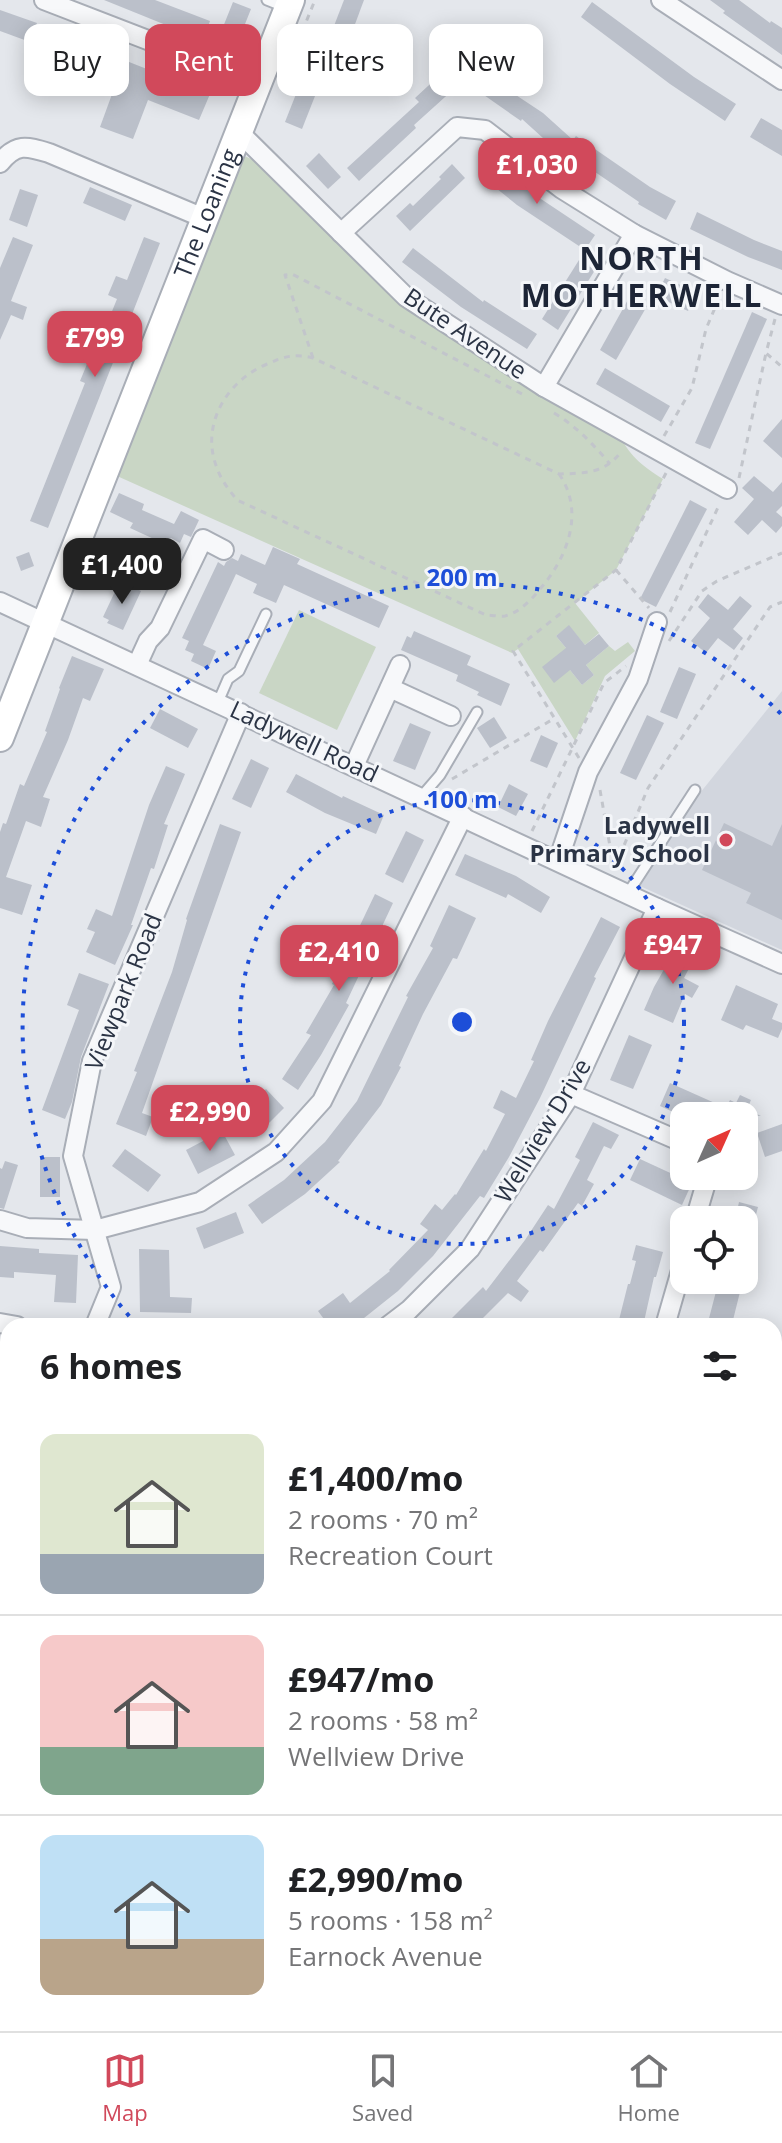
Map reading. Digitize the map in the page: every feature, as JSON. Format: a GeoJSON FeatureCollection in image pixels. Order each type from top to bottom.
{"type":"FeatureCollection","features":[{"type":"Feature","properties":{"kind":"street"},"geometry":{"type":"LineString","coordinates":[[44,0],[145,39]]}},
{"type":"Feature","properties":{"kind":"street"},"geometry":{"type":"LineString","coordinates":[[661,0],[782,80]]}},
{"type":"Feature","properties":{"kind":"street","name":"The Loaning"},"geometry":{"type":"LineString","coordinates":[[261,76],[282,3]]}},
{"type":"Feature","properties":{"kind":"street","name":"The Loaning"},"geometry":{"type":"LineString","coordinates":[[0,738],[254,96]]}},
{"type":"Feature","properties":{"kind":"street"},"geometry":{"type":"LineString","coordinates":[[341,233],[457,127],[470,127],[485,130],[562,189],[634,234],[780,304]]}},
{"type":"Feature","properties":{"kind":"street","name":"Bute Avenue"},"geometry":{"type":"LineString","coordinates":[[239,132],[406,297],[544,387],[727,489]]}},
{"type":"Feature","properties":{"kind":"street"},"geometry":{"type":"LineString","coordinates":[[0,163],[10,151],[26,146],[206,219]]}},
{"type":"Feature","properties":{"kind":"street"},"geometry":{"type":"LineString","coordinates":[[544,387],[634,234]]}},
{"type":"Feature","properties":{"kind":"street"},"geometry":{"type":"LineString","coordinates":[[137,665],[148,641],[160,628],[203,539],[224,550]]}},
{"type":"Feature","properties":{"kind":"street"},"geometry":{"type":"LineString","coordinates":[[114,552],[182,582]]}},
{"type":"Feature","properties":{"kind":"street","name":"Ladywell Road"},"geometry":{"type":"LineString","coordinates":[[0,602],[558,861],[620,884],[657,908],[782,964]]}},
{"type":"Feature","properties":{"kind":"street"},"geometry":{"type":"LineString","coordinates":[[558,861],[588,772],[638,679],[656,618]]}},
{"type":"Feature","properties":{"kind":"street"},"geometry":{"type":"LineString","coordinates":[[354,766],[400,665]]}},
{"type":"Feature","properties":{"kind":"street"},"geometry":{"type":"LineString","coordinates":[[390,688],[451,716]]}},
{"type":"Feature","properties":{"kind":"street","name":"Viewpark Road"},"geometry":{"type":"LineString","coordinates":[[98,1318],[111,1287],[73,1156],[92,1061],[241,713]]}},
{"type":"Feature","properties":{"kind":"street"},"geometry":{"type":"LineString","coordinates":[[0,1220],[27,1228],[95,1230],[200,1202],[276,1152],[322,1101],[463,816]]}},
{"type":"Feature","properties":{"kind":"street","name":"Wellview Drive"},"geometry":{"type":"LineString","coordinates":[[398,1318],[470,1249],[571,1094],[657,908]]}},
{"type":"Feature","properties":{"kind":"street"},"geometry":{"type":"LineString","coordinates":[[571,1094],[670,1137]]}},
{"type":"Feature","properties":{"kind":"street"},"geometry":{"type":"LineString","coordinates":[[667,1318],[674,1294]]}},
{"type":"Feature","properties":{"kind":"lane"},"geometry":{"type":"LineString","coordinates":[[218,702],[228,679],[239,671],[266,614]]}},
{"type":"Feature","properties":{"kind":"lane"},"geometry":{"type":"LineString","coordinates":[[421,797],[440,775],[477,712]]}},
{"type":"Feature","properties":{"kind":"lane"},"geometry":{"type":"LineString","coordinates":[[620,884],[695,790]]}},
{"type":"Feature","properties":{"kind":"path"},"geometry":{"type":"LineString","coordinates":[[313,358],[285,275],[292,274],[527,397]]}},
{"type":"Feature","properties":{"kind":"path"},"geometry":{"type":"LineString","coordinates":[[655,449],[692,388],[706,329],[727,281]]}},
{"type":"Feature","properties":{"kind":"path"},"geometry":{"type":"LineString","coordinates":[[780,304],[766,353],[782,367]]}},
{"type":"Feature","properties":{"kind":"path"},"geometry":{"type":"LineString","coordinates":[[296,354],[313,358],[559,474],[567,484],[571,497],[572,526],[565,551],[551,577],[527,603],[504,617],[486,615],[237,500],[216,467],[212,430],[223,397],[236,383],[260,367],[296,354]]}},
{"type":"Feature","properties":{"kind":"path"},"geometry":{"type":"LineString","coordinates":[[554,413],[568,421],[610,464]]}},
{"type":"Feature","properties":{"kind":"path"},"geometry":{"type":"LineString","coordinates":[[559,474],[591,473],[610,464],[632,436]]}},
{"type":"Feature","properties":{"kind":"path"},"geometry":{"type":"LineString","coordinates":[[620,884],[597,773],[588,772],[513,651],[616,570],[673,459]]}},
{"type":"Feature","properties":{"kind":"path"},"geometry":{"type":"LineString","coordinates":[[670,640],[702,591],[717,581],[782,553]]}},
{"type":"Feature","properties":{"kind":"path"},"geometry":{"type":"LineString","coordinates":[[616,570],[656,618]]}},
{"type":"Feature","properties":{"kind":"path"},"geometry":{"type":"LineString","coordinates":[[620,884],[648,788],[770,607],[782,602]]}},
{"type":"Feature","properties":{"kind":"path"},"geometry":{"type":"LineString","coordinates":[[525,845],[604,683],[648,649]]}},
{"type":"Feature","properties":{"kind":"path"},"geometry":{"type":"LineString","coordinates":[[421,797],[555,718]]}},
{"type":"Feature","properties":{"kind":"shaded area","name":"Ladywell Primary School"},"geometry":{"type":"Polygon","coordinates":[[[782,691],[782,950],[640,886],[700,793],[782,691]]]}},
{"type":"Feature","properties":{"kind":"green space"},"geometry":{"type":"Polygon","coordinates":[[[244,156],[254,160],[355,258],[618,431],[636,459],[663,479],[616,570],[575,603],[599,633],[585,645],[569,626],[556,636],[566,648],[570,670],[582,685],[594,675],[586,665],[609,646],[615,651],[628,642],[635,651],[605,676],[575,741],[518,649],[512,653],[117,476],[235,164],[244,156]]]}},
{"type":"Feature","properties":{"kind":"green space"},"geometry":{"type":"Polygon","coordinates":[[[299,610],[376,647],[337,730],[259,693],[299,610]]]}},
{"type":"Feature","properties":{"kind":"building"},"geometry":{"type":"Polygon","coordinates":[[[104,0],[155,0],[210,21],[209,24],[163,24],[104,0]]]}},
{"type":"Feature","properties":{"kind":"building"},"geometry":{"type":"Polygon","coordinates":[[[344,0],[364,0],[355,24],[335,24],[344,0]]]}},
{"type":"Feature","properties":{"kind":"building"},"geometry":{"type":"Polygon","coordinates":[[[710,0],[739,0],[782,28],[782,55],[723,13],[725,11],[710,0]]]}},
{"type":"Feature","properties":{"kind":"building"},"geometry":{"type":"Polygon","coordinates":[[[233,2],[251,9],[245,24],[224,24],[233,2]]]}},
{"type":"Feature","properties":{"kind":"building"},"geometry":{"type":"Polygon","coordinates":[[[592,2],[736,104],[725,121],[581,17],[592,2]]]}},
{"type":"Feature","properties":{"kind":"building"},"geometry":{"type":"Polygon","coordinates":[[[0,10],[37,23],[24,24],[24,40],[0,31],[0,10]]]}},
{"type":"Feature","properties":{"kind":"building"},"geometry":{"type":"Polygon","coordinates":[[[129,62],[145,68],[145,96],[209,96],[199,120],[148,100],[133,139],[100,127],[111,96],[129,96],[129,62]]]}},
{"type":"Feature","properties":{"kind":"building"},"geometry":{"type":"Polygon","coordinates":[[[429,85],[429,96],[446,96],[359,181],[347,168],[419,102],[415,98],[429,85]]]}},
{"type":"Feature","properties":{"kind":"building"},"geometry":{"type":"Polygon","coordinates":[[[295,96],[315,96],[302,129],[285,122],[295,96]]]}},
{"type":"Feature","properties":{"kind":"building"},"geometry":{"type":"Polygon","coordinates":[[[485,96],[518,96],[543,113],[573,140],[576,136],[650,187],[676,201],[666,220],[638,204],[557,146],[554,148],[485,96]]]}},
{"type":"Feature","properties":{"kind":"building"},"geometry":{"type":"Polygon","coordinates":[[[761,118],[782,130],[782,156],[750,137],[761,118]]]}},
{"type":"Feature","properties":{"kind":"building"},"geometry":{"type":"Polygon","coordinates":[[[319,153],[341,177],[328,189],[306,166],[319,153]]]}},
{"type":"Feature","properties":{"kind":"building"},"geometry":{"type":"Polygon","coordinates":[[[493,161],[520,185],[595,235],[585,250],[517,205],[481,176],[493,161]]]}},
{"type":"Feature","properties":{"kind":"building"},"geometry":{"type":"Polygon","coordinates":[[[452,164],[465,178],[410,231],[396,216],[410,203],[413,206],[452,164]]]}},
{"type":"Feature","properties":{"kind":"building"},"geometry":{"type":"Polygon","coordinates":[[[90,187],[132,205],[125,221],[83,203],[90,187]]]}},
{"type":"Feature","properties":{"kind":"building"},"geometry":{"type":"Polygon","coordinates":[[[20,189],[38,195],[27,227],[9,220],[20,189]]]}},
{"type":"Feature","properties":{"kind":"building"},"geometry":{"type":"Polygon","coordinates":[[[697,212],[782,251],[782,270],[690,229],[697,212]]]}},
{"type":"Feature","properties":{"kind":"building"},"geometry":{"type":"Polygon","coordinates":[[[13,237],[33,245],[11,301],[27,307],[23,320],[11,315],[0,340],[0,268],[13,237]]]}},
{"type":"Feature","properties":{"kind":"building"},"geometry":{"type":"Polygon","coordinates":[[[144,237],[160,243],[48,528],[30,521],[85,383],[80,381],[92,352],[82,348],[87,334],[98,338],[101,330],[104,331],[117,299],[108,295],[116,276],[127,280],[144,237]]]}},
{"type":"Feature","properties":{"kind":"building"},"geometry":{"type":"Polygon","coordinates":[[[413,248],[483,302],[537,334],[527,349],[461,307],[402,262],[413,248]]]}},
{"type":"Feature","properties":{"kind":"building"},"geometry":{"type":"Polygon","coordinates":[[[579,260],[595,270],[558,330],[542,319],[579,260]]]}},
{"type":"Feature","properties":{"kind":"building"},"geometry":{"type":"Polygon","coordinates":[[[665,278],[696,292],[688,311],[656,296],[665,278]]]}},
{"type":"Feature","properties":{"kind":"building"},"geometry":{"type":"Polygon","coordinates":[[[630,296],[647,306],[616,360],[600,350],[630,296]]]}},
{"type":"Feature","properties":{"kind":"building"},"geometry":{"type":"Polygon","coordinates":[[[752,312],[767,319],[710,449],[695,443],[752,312]]]}},
{"type":"Feature","properties":{"kind":"building"},"geometry":{"type":"Polygon","coordinates":[[[605,368],[670,406],[661,422],[596,384],[605,368]]]}},
{"type":"Feature","properties":{"kind":"building"},"geometry":{"type":"Polygon","coordinates":[[[782,419],[782,458],[763,441],[782,419]]]}},
{"type":"Feature","properties":{"kind":"building"},"geometry":{"type":"Polygon","coordinates":[[[754,476],[773,492],[782,482],[782,506],[776,512],[782,517],[782,526],[776,533],[762,520],[748,535],[734,522],[754,499],[742,488],[754,476]]]}},
{"type":"Feature","properties":{"kind":"building"},"geometry":{"type":"Polygon","coordinates":[[[119,493],[144,504],[142,510],[174,524],[181,511],[199,520],[191,537],[184,534],[180,543],[171,538],[167,545],[130,528],[133,523],[110,512],[119,493]]]}},
{"type":"Feature","properties":{"kind":"building"},"geometry":{"type":"Polygon","coordinates":[[[690,500],[707,509],[656,607],[640,599],[690,500]]]}},
{"type":"Feature","properties":{"kind":"building"},"geometry":{"type":"Polygon","coordinates":[[[273,547],[300,559],[297,564],[389,606],[379,628],[284,585],[276,603],[253,593],[257,584],[236,574],[203,645],[216,651],[208,669],[191,661],[194,654],[185,650],[189,641],[182,638],[218,562],[224,566],[232,558],[238,561],[241,554],[265,565],[273,547]]]}},
{"type":"Feature","properties":{"kind":"building"},"geometry":{"type":"Polygon","coordinates":[[[29,552],[34,566],[21,571],[16,557],[29,552]]]}},
{"type":"Feature","properties":{"kind":"building"},"geometry":{"type":"Polygon","coordinates":[[[119,583],[141,591],[123,630],[107,623],[109,620],[103,617],[119,583]]]}},
{"type":"Feature","properties":{"kind":"building"},"geometry":{"type":"Polygon","coordinates":[[[708,594],[728,610],[740,596],[752,606],[733,629],[743,638],[734,650],[718,638],[706,653],[691,641],[710,618],[698,607],[708,594]]]}},
{"type":"Feature","properties":{"kind":"building"},"geometry":{"type":"Polygon","coordinates":[[[569,625],[585,645],[599,634],[609,646],[586,665],[594,675],[582,685],[570,670],[554,683],[542,667],[566,648],[556,636],[569,625]]]}},
{"type":"Feature","properties":{"kind":"building"},"geometry":{"type":"Polygon","coordinates":[[[414,631],[471,656],[467,665],[510,684],[501,706],[456,681],[458,675],[401,650],[407,636],[411,638],[414,631]]]}},
{"type":"Feature","properties":{"kind":"building"},"geometry":{"type":"Polygon","coordinates":[[[72,656],[104,669],[90,701],[83,698],[43,797],[50,799],[41,827],[26,821],[6,877],[32,885],[22,915],[0,908],[0,832],[47,732],[72,656]]]}},
{"type":"Feature","properties":{"kind":"building"},"geometry":{"type":"Polygon","coordinates":[[[679,667],[696,674],[677,719],[660,712],[679,667]]]}},
{"type":"Feature","properties":{"kind":"building"},"geometry":{"type":"Polygon","coordinates":[[[160,709],[198,729],[188,748],[150,728],[160,709]]]}},
{"type":"Feature","properties":{"kind":"building"},"geometry":{"type":"Polygon","coordinates":[[[647,715],[664,723],[636,780],[620,773],[647,715]]]}},
{"type":"Feature","properties":{"kind":"building"},"geometry":{"type":"Polygon","coordinates":[[[494,717],[507,738],[490,748],[477,728],[494,717]]]}},
{"type":"Feature","properties":{"kind":"building"},"geometry":{"type":"Polygon","coordinates":[[[410,723],[431,732],[415,770],[393,761],[410,723]]]}},
{"type":"Feature","properties":{"kind":"building"},"geometry":{"type":"Polygon","coordinates":[[[541,735],[558,743],[547,768],[530,761],[541,735]]]}},
{"type":"Feature","properties":{"kind":"building"},"geometry":{"type":"Polygon","coordinates":[[[251,759],[269,768],[251,808],[232,799],[251,759]]]}},
{"type":"Feature","properties":{"kind":"building"},"geometry":{"type":"Polygon","coordinates":[[[166,766],[185,774],[164,824],[168,825],[154,869],[151,868],[133,925],[115,965],[86,952],[95,932],[87,929],[96,909],[112,916],[149,805],[166,766]]]}},
{"type":"Feature","properties":{"kind":"building"},"geometry":{"type":"Polygon","coordinates":[[[296,774],[384,815],[376,834],[325,813],[286,792],[296,774]]]}},
{"type":"Feature","properties":{"kind":"building"},"geometry":{"type":"Polygon","coordinates":[[[509,784],[528,794],[516,816],[498,807],[509,784]]]}},
{"type":"Feature","properties":{"kind":"building"},"geometry":{"type":"Polygon","coordinates":[[[724,823],[772,846],[782,824],[782,920],[746,903],[751,893],[702,870],[724,823]]]}},
{"type":"Feature","properties":{"kind":"building"},"geometry":{"type":"Polygon","coordinates":[[[220,824],[241,832],[142,1113],[153,1117],[146,1136],[116,1124],[172,972],[186,919],[220,824]]]}},
{"type":"Feature","properties":{"kind":"building"},"geometry":{"type":"Polygon","coordinates":[[[406,831],[424,840],[403,883],[385,874],[406,831]]]}},
{"type":"Feature","properties":{"kind":"building"},"geometry":{"type":"Polygon","coordinates":[[[465,854],[516,876],[550,897],[541,913],[508,894],[506,898],[455,875],[465,854]]]}},
{"type":"Feature","properties":{"kind":"building"},"geometry":{"type":"Polygon","coordinates":[[[375,894],[393,903],[346,1003],[349,1005],[298,1090],[282,1079],[311,1035],[306,1033],[334,985],[375,894]]]}},
{"type":"Feature","properties":{"kind":"building"},"geometry":{"type":"Polygon","coordinates":[[[449,905],[476,918],[457,959],[453,958],[423,1014],[381,1105],[340,1162],[305,1194],[262,1224],[248,1205],[284,1180],[325,1142],[357,1101],[406,996],[433,948],[430,946],[449,905]]]}},
{"type":"Feature","properties":{"kind":"building"},"geometry":{"type":"Polygon","coordinates":[[[601,917],[620,927],[540,1098],[484,1198],[480,1196],[433,1256],[398,1291],[364,1318],[323,1318],[318,1311],[343,1293],[350,1303],[390,1271],[428,1230],[420,1224],[435,1204],[442,1210],[456,1195],[484,1149],[486,1151],[505,1114],[493,1108],[501,1090],[516,1098],[534,1061],[531,1060],[601,917]]]}},
{"type":"Feature","properties":{"kind":"building"},"geometry":{"type":"Polygon","coordinates":[[[679,943],[697,953],[684,978],[699,986],[692,998],[685,994],[673,1023],[644,1010],[679,943]]]}},
{"type":"Feature","properties":{"kind":"building"},"geometry":{"type":"Polygon","coordinates":[[[79,973],[109,984],[81,1057],[72,1102],[65,1119],[42,1110],[79,1010],[67,1005],[79,973]]]}},
{"type":"Feature","properties":{"kind":"building"},"geometry":{"type":"Polygon","coordinates":[[[736,985],[778,1004],[772,1019],[782,1023],[778,1038],[746,1025],[743,1030],[721,1020],[736,985]]]}},
{"type":"Feature","properties":{"kind":"building"},"geometry":{"type":"Polygon","coordinates":[[[629,1035],[652,1045],[633,1089],[610,1080],[629,1035]]]}},
{"type":"Feature","properties":{"kind":"building"},"geometry":{"type":"Polygon","coordinates":[[[670,1083],[713,1102],[670,1102],[670,1111],[660,1106],[670,1083]]]}},
{"type":"Feature","properties":{"kind":"building"},"geometry":{"type":"Polygon","coordinates":[[[266,1089],[284,1108],[256,1136],[237,1117],[266,1089]]]}},
{"type":"Feature","properties":{"kind":"building"},"geometry":{"type":"Polygon","coordinates":[[[740,1095],[750,1102],[736,1102],[740,1095]]]}},
{"type":"Feature","properties":{"kind":"building"},"geometry":{"type":"Polygon","coordinates":[[[593,1122],[619,1135],[611,1149],[604,1146],[587,1180],[594,1184],[582,1206],[578,1203],[543,1252],[540,1250],[517,1281],[529,1291],[521,1302],[508,1293],[483,1318],[452,1318],[483,1287],[486,1291],[548,1205],[554,1209],[580,1160],[575,1157],[593,1122]]]}},
{"type":"Feature","properties":{"kind":"building"},"geometry":{"type":"Polygon","coordinates":[[[782,1124],[782,1151],[765,1157],[758,1133],[782,1124]]]}},
{"type":"Feature","properties":{"kind":"building"},"geometry":{"type":"Polygon","coordinates":[[[222,1131],[235,1155],[198,1174],[186,1150],[222,1131]]]}},
{"type":"Feature","properties":{"kind":"building"},"geometry":{"type":"Polygon","coordinates":[[[125,1149],[161,1175],[148,1192],[112,1166],[125,1149]]]}},
{"type":"Feature","properties":{"kind":"building"},"geometry":{"type":"Polygon","coordinates":[[[40,1157],[60,1157],[60,1197],[40,1197],[40,1157]]]}},
{"type":"Feature","properties":{"kind":"building"},"geometry":{"type":"Polygon","coordinates":[[[640,1159],[670,1173],[670,1190],[689,1190],[682,1205],[630,1180],[640,1159]]]}},
{"type":"Feature","properties":{"kind":"building"},"geometry":{"type":"Polygon","coordinates":[[[5,1161],[18,1165],[4,1209],[0,1208],[0,1168],[5,1161]]]}},
{"type":"Feature","properties":{"kind":"building"},"geometry":{"type":"Polygon","coordinates":[[[236,1212],[244,1233],[204,1249],[196,1228],[236,1212]]]}},
{"type":"Feature","properties":{"kind":"building"},"geometry":{"type":"Polygon","coordinates":[[[636,1245],[663,1252],[645,1318],[620,1318],[636,1261],[632,1260],[636,1245]]]}},
{"type":"Feature","properties":{"kind":"building"},"geometry":{"type":"Polygon","coordinates":[[[0,1246],[39,1249],[39,1253],[78,1255],[76,1303],[54,1302],[56,1275],[14,1272],[14,1278],[0,1277],[0,1246]]]}},
{"type":"Feature","properties":{"kind":"building"},"geometry":{"type":"Polygon","coordinates":[[[139,1249],[169,1250],[170,1297],[192,1298],[191,1313],[140,1312],[139,1249]]]}},
{"type":"Feature","properties":{"kind":"building"},"geometry":{"type":"Polygon","coordinates":[[[715,1294],[740,1294],[734,1318],[709,1318],[715,1294]]]}},
{"type":"Feature","properties":{"kind":"place","name":"Ladywell Primary School"},"geometry":{"type":"Point","coordinates":[726,840]}},
{"type":"Feature","properties":{"kind":"district","name":"NORTH MOTHERWELL"},"geometry":{"type":"Point","coordinates":[642,278]}}]}
